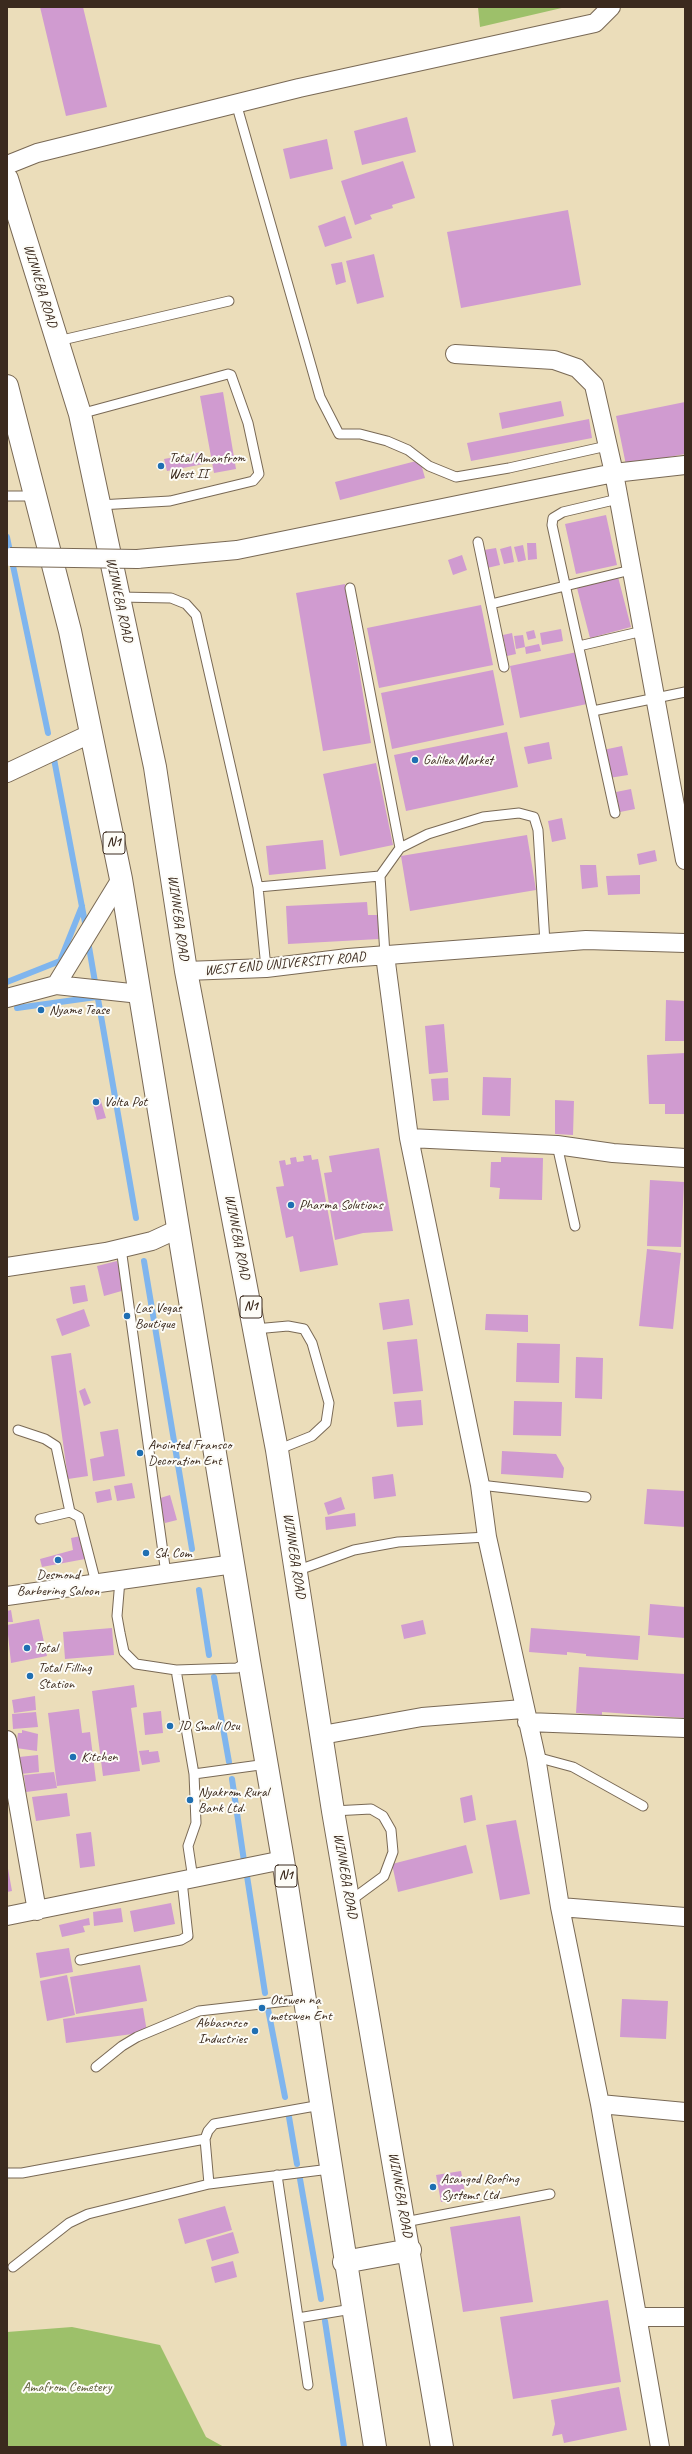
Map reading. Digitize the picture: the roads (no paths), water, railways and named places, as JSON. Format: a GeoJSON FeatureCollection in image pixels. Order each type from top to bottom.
{"type":"FeatureCollection","features":[{"type":"Feature","properties":{"kind":"highway","name":"WINNEBA ROAD"},"geometry":{"type":"LineString","coordinates":[[7,179],[80,414],[156,767],[186,972],[277,1450],[333,1810],[410,2250],[442,2447]]}},
{"type":"Feature","properties":{"kind":"highway","name":"N1"},"geometry":{"type":"LineString","coordinates":[[7,386],[70,631],[121,879],[234,1564],[248,1661],[283,1860],[344,2262],[375,2447]]}},
{"type":"Feature","properties":{"kind":"highway"},"geometry":{"type":"LineString","coordinates":[[344,2262],[410,2250]]}},
{"type":"Feature","properties":{"kind":"street"},"geometry":{"type":"LineString","coordinates":[[7,165],[37,153],[236,103],[595,23],[611,7]]}},
{"type":"Feature","properties":{"kind":"street"},"geometry":{"type":"LineString","coordinates":[[455,354],[554,360],[577,368],[594,385],[614,473],[685,860]]}},
{"type":"Feature","properties":{"kind":"street"},"geometry":{"type":"LineString","coordinates":[[8,557],[137,559],[237,550],[614,473],[685,465]]}},
{"type":"Feature","properties":{"kind":"street"},"geometry":{"type":"LineString","coordinates":[[7,773],[92,733]]}},
{"type":"Feature","properties":{"kind":"street"},"geometry":{"type":"LineString","coordinates":[[56,985],[100,910],[121,879]]}},
{"type":"Feature","properties":{"kind":"street","name":"WEST END UNIVERSITY ROAD"},"geometry":{"type":"LineString","coordinates":[[186,972],[266,968],[385,956],[586,940],[685,943]]}},
{"type":"Feature","properties":{"kind":"street"},"geometry":{"type":"LineString","coordinates":[[385,956],[408,1138],[480,1485],[487,1537],[525,1715],[536,1757],[560,1907],[600,2104],[639,2318],[660,2447]]}},
{"type":"Feature","properties":{"kind":"street"},"geometry":{"type":"LineString","coordinates":[[7,998],[56,985],[140,994]]}},
{"type":"Feature","properties":{"kind":"street"},"geometry":{"type":"LineString","coordinates":[[408,1138],[556,1145],[613,1153],[685,1158]]}},
{"type":"Feature","properties":{"kind":"street"},"geometry":{"type":"LineString","coordinates":[[7,1267],[121,1248],[152,1241],[178,1229]]}},
{"type":"Feature","properties":{"kind":"street"},"geometry":{"type":"LineString","coordinates":[[7,1596],[234,1564]]}},
{"type":"Feature","properties":{"kind":"street"},"geometry":{"type":"LineString","coordinates":[[322,1735],[422,1717],[525,1715],[685,1728]]}},
{"type":"Feature","properties":{"kind":"street"},"geometry":{"type":"LineString","coordinates":[[7,1740],[37,1911]]}},
{"type":"Feature","properties":{"kind":"street"},"geometry":{"type":"LineString","coordinates":[[7,1916],[283,1860]]}},
{"type":"Feature","properties":{"kind":"street"},"geometry":{"type":"LineString","coordinates":[[560,1907],[685,1917]]}},
{"type":"Feature","properties":{"kind":"street"},"geometry":{"type":"LineString","coordinates":[[600,2104],[685,2112]]}},
{"type":"Feature","properties":{"kind":"street"},"geometry":{"type":"LineString","coordinates":[[639,2318],[685,2317]]}},
{"type":"Feature","properties":{"kind":"lane"},"geometry":{"type":"LineString","coordinates":[[236,103],[320,397],[339,434],[360,434],[387,441],[408,450],[428,466],[456,477],[509,468],[607,446]]}},
{"type":"Feature","properties":{"kind":"lane"},"geometry":{"type":"LineString","coordinates":[[58,342],[228,302]]}},
{"type":"Feature","properties":{"kind":"lane"},"geometry":{"type":"LineString","coordinates":[[80,414],[228,374],[231,375],[248,423],[259,474],[253,481],[170,501],[99,505]]}},
{"type":"Feature","properties":{"kind":"lane"},"geometry":{"type":"LineString","coordinates":[[7,496],[35,496]]}},
{"type":"Feature","properties":{"kind":"lane"},"geometry":{"type":"LineString","coordinates":[[616,813],[552,525],[553,518],[563,512],[618,499]]}},
{"type":"Feature","properties":{"kind":"lane"},"geometry":{"type":"LineString","coordinates":[[478,542],[504,668]]}},
{"type":"Feature","properties":{"kind":"lane"},"geometry":{"type":"LineString","coordinates":[[491,604],[631,570]]}},
{"type":"Feature","properties":{"kind":"lane"},"geometry":{"type":"LineString","coordinates":[[350,588],[400,848]]}},
{"type":"Feature","properties":{"kind":"lane"},"geometry":{"type":"LineString","coordinates":[[119,597],[171,598],[186,604],[196,615],[258,887],[266,968]]}},
{"type":"Feature","properties":{"kind":"lane"},"geometry":{"type":"LineString","coordinates":[[579,646],[643,631]]}},
{"type":"Feature","properties":{"kind":"lane"},"geometry":{"type":"LineString","coordinates":[[593,711],[685,692]]}},
{"type":"Feature","properties":{"kind":"lane"},"geometry":{"type":"LineString","coordinates":[[385,956],[380,876],[400,848],[428,834],[483,817],[519,813],[534,817],[538,830],[545,943]]}},
{"type":"Feature","properties":{"kind":"lane"},"geometry":{"type":"LineString","coordinates":[[258,887],[380,876]]}},
{"type":"Feature","properties":{"kind":"lane"},"geometry":{"type":"LineString","coordinates":[[556,1145],[575,1226]]}},
{"type":"Feature","properties":{"kind":"lane"},"geometry":{"type":"LineString","coordinates":[[121,1248],[166,1574]]}},
{"type":"Feature","properties":{"kind":"lane"},"geometry":{"type":"LineString","coordinates":[[255,1329],[288,1326],[304,1329],[312,1343],[329,1403],[326,1423],[312,1436],[277,1450]]}},
{"type":"Feature","properties":{"kind":"lane"},"geometry":{"type":"LineString","coordinates":[[18,1430],[45,1439],[56,1446],[70,1512],[79,1518],[96,1583]]}},
{"type":"Feature","properties":{"kind":"lane"},"geometry":{"type":"LineString","coordinates":[[480,1485],[586,1497]]}},
{"type":"Feature","properties":{"kind":"lane"},"geometry":{"type":"LineString","coordinates":[[40,1519],[70,1512]]}},
{"type":"Feature","properties":{"kind":"lane"},"geometry":{"type":"LineString","coordinates":[[296,1571],[354,1550],[398,1542],[487,1537]]}},
{"type":"Feature","properties":{"kind":"lane"},"geometry":{"type":"LineString","coordinates":[[120,1580],[117,1616],[124,1652],[136,1664],[176,1670],[237,1668],[248,1661]]}},
{"type":"Feature","properties":{"kind":"lane"},"geometry":{"type":"LineString","coordinates":[[80,1960],[181,1940],[188,1936],[188,1846],[196,1823],[194,1774],[176,1670]]}},
{"type":"Feature","properties":{"kind":"lane"},"geometry":{"type":"LineString","coordinates":[[536,1757],[573,1767],[643,1806]]}},
{"type":"Feature","properties":{"kind":"lane"},"geometry":{"type":"LineString","coordinates":[[194,1774],[267,1764]]}},
{"type":"Feature","properties":{"kind":"lane"},"geometry":{"type":"LineString","coordinates":[[333,1810],[371,1809],[383,1816],[391,1830],[393,1852],[384,1876],[350,1901]]}},
{"type":"Feature","properties":{"kind":"lane"},"geometry":{"type":"LineString","coordinates":[[96,2067],[137,2037],[199,2011],[305,1999]]}},
{"type":"Feature","properties":{"kind":"lane"},"geometry":{"type":"LineString","coordinates":[[209,2184],[205,2139],[208,2131],[214,2124],[321,2105]]}},
{"type":"Feature","properties":{"kind":"lane"},"geometry":{"type":"LineString","coordinates":[[7,2173],[22,2173],[205,2139]]}},
{"type":"Feature","properties":{"kind":"lane"},"geometry":{"type":"LineString","coordinates":[[13,2268],[69,2223],[88,2214],[209,2184],[330,2169]]}},
{"type":"Feature","properties":{"kind":"lane"},"geometry":{"type":"LineString","coordinates":[[277,2175],[308,2386]]}},
{"type":"Feature","properties":{"kind":"lane"},"geometry":{"type":"LineString","coordinates":[[405,2222],[550,2194]]}},
{"type":"Feature","properties":{"kind":"lane"},"geometry":{"type":"LineString","coordinates":[[298,2318],[352,2309]]}},
{"type":"Feature","properties":{"kind":"waterway"},"geometry":{"type":"LineString","coordinates":[[7,537],[48,733]]}},
{"type":"Feature","properties":{"kind":"waterway"},"geometry":{"type":"LineString","coordinates":[[54,759],[86,928]]}},
{"type":"Feature","properties":{"kind":"waterway"},"geometry":{"type":"LineString","coordinates":[[7,982],[60,961],[82,906]]}},
{"type":"Feature","properties":{"kind":"waterway"},"geometry":{"type":"LineString","coordinates":[[88,941],[95,982]]}},
{"type":"Feature","properties":{"kind":"waterway"},"geometry":{"type":"LineString","coordinates":[[97,993],[136,1218]]}},
{"type":"Feature","properties":{"kind":"waterway"},"geometry":{"type":"LineString","coordinates":[[17,1008],[96,997]]}},
{"type":"Feature","properties":{"kind":"waterway"},"geometry":{"type":"LineString","coordinates":[[144,1261],[192,1549]]}},
{"type":"Feature","properties":{"kind":"waterway"},"geometry":{"type":"LineString","coordinates":[[199,1590],[209,1655]]}},
{"type":"Feature","properties":{"kind":"waterway"},"geometry":{"type":"LineString","coordinates":[[214,1677],[229,1762]]}},
{"type":"Feature","properties":{"kind":"waterway"},"geometry":{"type":"LineString","coordinates":[[232,1779],[244,1861]]}},
{"type":"Feature","properties":{"kind":"waterway"},"geometry":{"type":"LineString","coordinates":[[247,1876],[265,1993]]}},
{"type":"Feature","properties":{"kind":"waterway"},"geometry":{"type":"LineString","coordinates":[[268,2009],[285,2097]]}},
{"type":"Feature","properties":{"kind":"waterway"},"geometry":{"type":"LineString","coordinates":[[289,2117],[297,2164]]}},
{"type":"Feature","properties":{"kind":"waterway"},"geometry":{"type":"LineString","coordinates":[[300,2179],[321,2299]]}},
{"type":"Feature","properties":{"kind":"waterway"},"geometry":{"type":"LineString","coordinates":[[325,2321],[344,2447]]}},
{"type":"Feature","properties":{"kind":"place","name":"Total Amanfrom West II"},"geometry":{"type":"Point","coordinates":[161,466]}},
{"type":"Feature","properties":{"kind":"place","name":"Galilea Market"},"geometry":{"type":"Point","coordinates":[415,760]}},
{"type":"Feature","properties":{"kind":"place","name":"Nyame Tease"},"geometry":{"type":"Point","coordinates":[41,1010]}},
{"type":"Feature","properties":{"kind":"place","name":"Volta Pot"},"geometry":{"type":"Point","coordinates":[96,1102]}},
{"type":"Feature","properties":{"kind":"place","name":"Pharma Solutions"},"geometry":{"type":"Point","coordinates":[291,1205]}},
{"type":"Feature","properties":{"kind":"place","name":"Las Vegas Boutique"},"geometry":{"type":"Point","coordinates":[127,1316]}},
{"type":"Feature","properties":{"kind":"place","name":"Anointed Fransco Decoration Ent"},"geometry":{"type":"Point","coordinates":[140,1453]}},
{"type":"Feature","properties":{"kind":"place","name":"Sd. Com"},"geometry":{"type":"Point","coordinates":[146,1553]}},
{"type":"Feature","properties":{"kind":"place","name":"Desmond Barbering Saloon"},"geometry":{"type":"Point","coordinates":[58,1560]}},
{"type":"Feature","properties":{"kind":"place","name":"Total"},"geometry":{"type":"Point","coordinates":[27,1648]}},
{"type":"Feature","properties":{"kind":"place","name":"Total Filling Station"},"geometry":{"type":"Point","coordinates":[30,1676]}},
{"type":"Feature","properties":{"kind":"place","name":"JD Small Osu"},"geometry":{"type":"Point","coordinates":[170,1726]}},
{"type":"Feature","properties":{"kind":"place","name":"Kitchen"},"geometry":{"type":"Point","coordinates":[73,1757]}},
{"type":"Feature","properties":{"kind":"place","name":"Nyakrom Rural Bank Ltd."},"geometry":{"type":"Point","coordinates":[190,1800]}},
{"type":"Feature","properties":{"kind":"place","name":"Otswen na metswen Ent"},"geometry":{"type":"Point","coordinates":[262,2008]}},
{"type":"Feature","properties":{"kind":"place","name":"Abbasnsco Industries"},"geometry":{"type":"Point","coordinates":[255,2031]}},
{"type":"Feature","properties":{"kind":"place","name":"Asangod Roofing Systems Ltd"},"geometry":{"type":"Point","coordinates":[433,2187]}},
{"type":"Feature","properties":{"kind":"park label","name":"Amafrom Cemetery"},"geometry":{"type":"Point","coordinates":[67,2387]}}]}
